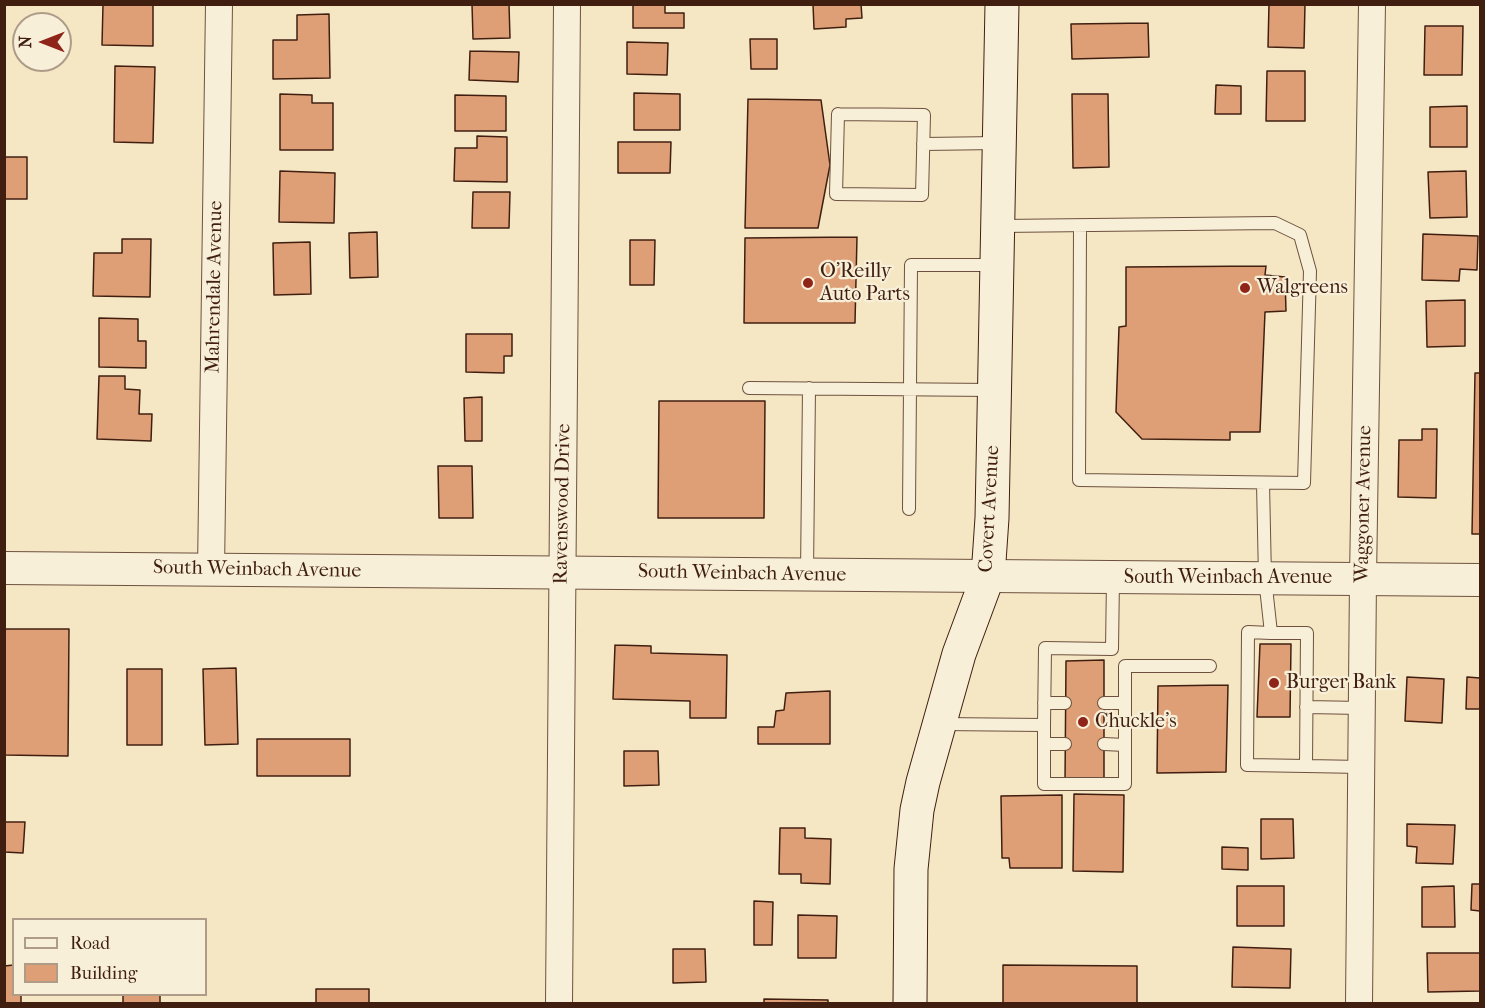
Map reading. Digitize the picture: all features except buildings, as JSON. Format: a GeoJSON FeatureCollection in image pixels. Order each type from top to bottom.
{"type":"FeatureCollection","features":[{"type":"Feature","properties":{"kind":"main road","name":"Covert Avenue"},"geometry":{"type":"LineString","coordinates":[[910,1004],[911,869],[922,782],[959,654],[988,576],[992,518],[1002,4]]}},
{"type":"Feature","properties":{"kind":"street","name":"Mahrendale Avenue"},"geometry":{"type":"LineString","coordinates":[[211,570],[219,4]]}},
{"type":"Feature","properties":{"kind":"street","name":"Ravenswood Drive"},"geometry":{"type":"LineString","coordinates":[[559,1004],[567,4]]}},
{"type":"Feature","properties":{"kind":"street","name":"Waggoner Avenue"},"geometry":{"type":"LineString","coordinates":[[1359,1004],[1372,4]]}},
{"type":"Feature","properties":{"kind":"street","name":"South Weinbach Avenue"},"geometry":{"type":"LineString","coordinates":[[4,568],[1480,580]]}},
{"type":"Feature","properties":{"kind":"lane"},"geometry":{"type":"LineString","coordinates":[[838,114],[924,115],[923,144],[922,195],[836,194],[838,114]]}},
{"type":"Feature","properties":{"kind":"lane"},"geometry":{"type":"LineString","coordinates":[[923,144],[999,143]]}},
{"type":"Feature","properties":{"kind":"lane"},"geometry":{"type":"LineString","coordinates":[[997,226],[1275,223],[1300,235],[1310,271],[1304,483],[1079,480],[1080,226]]}},
{"type":"Feature","properties":{"kind":"lane"},"geometry":{"type":"LineString","coordinates":[[909,509],[911,265],[996,265]]}},
{"type":"Feature","properties":{"kind":"lane"},"geometry":{"type":"LineString","coordinates":[[749,388],[994,390]]}},
{"type":"Feature","properties":{"kind":"lane"},"geometry":{"type":"LineString","coordinates":[[807,575],[809,388]]}},
{"type":"Feature","properties":{"kind":"lane"},"geometry":{"type":"LineString","coordinates":[[1263,483],[1264,578],[1271,633]]}},
{"type":"Feature","properties":{"kind":"lane"},"geometry":{"type":"LineString","coordinates":[[1112,649],[1045,648],[1044,784],[1125,784],[1125,666],[1112,649],[1113,577]]}},
{"type":"Feature","properties":{"kind":"lane"},"geometry":{"type":"LineString","coordinates":[[1306,766],[1306,633],[1248,632],[1247,765],[1362,767]]}},
{"type":"Feature","properties":{"kind":"lane"},"geometry":{"type":"LineString","coordinates":[[1125,666],[1210,666]]}},
{"type":"Feature","properties":{"kind":"lane"},"geometry":{"type":"LineString","coordinates":[[1044,703],[1065,703]]}},
{"type":"Feature","properties":{"kind":"lane"},"geometry":{"type":"LineString","coordinates":[[1104,703],[1125,703]]}},
{"type":"Feature","properties":{"kind":"lane"},"geometry":{"type":"LineString","coordinates":[[1306,707],[1362,708]]}},
{"type":"Feature","properties":{"kind":"lane"},"geometry":{"type":"LineString","coordinates":[[939,724],[1044,725]]}},
{"type":"Feature","properties":{"kind":"lane"},"geometry":{"type":"LineString","coordinates":[[1044,744],[1065,744]]}},
{"type":"Feature","properties":{"kind":"lane"},"geometry":{"type":"LineString","coordinates":[[1104,744],[1125,745]]}},
{"type":"Feature","properties":{"kind":"place","name":"O'Reilly Auto Parts"},"geometry":{"type":"Point","coordinates":[808,283]}},
{"type":"Feature","properties":{"kind":"place","name":"Walgreens"},"geometry":{"type":"Point","coordinates":[1245,288]}},
{"type":"Feature","properties":{"kind":"place","name":"Burger Bank"},"geometry":{"type":"Point","coordinates":[1274,683]}},
{"type":"Feature","properties":{"kind":"place","name":"Chuckle's"},"geometry":{"type":"Point","coordinates":[1083,722]}}]}
